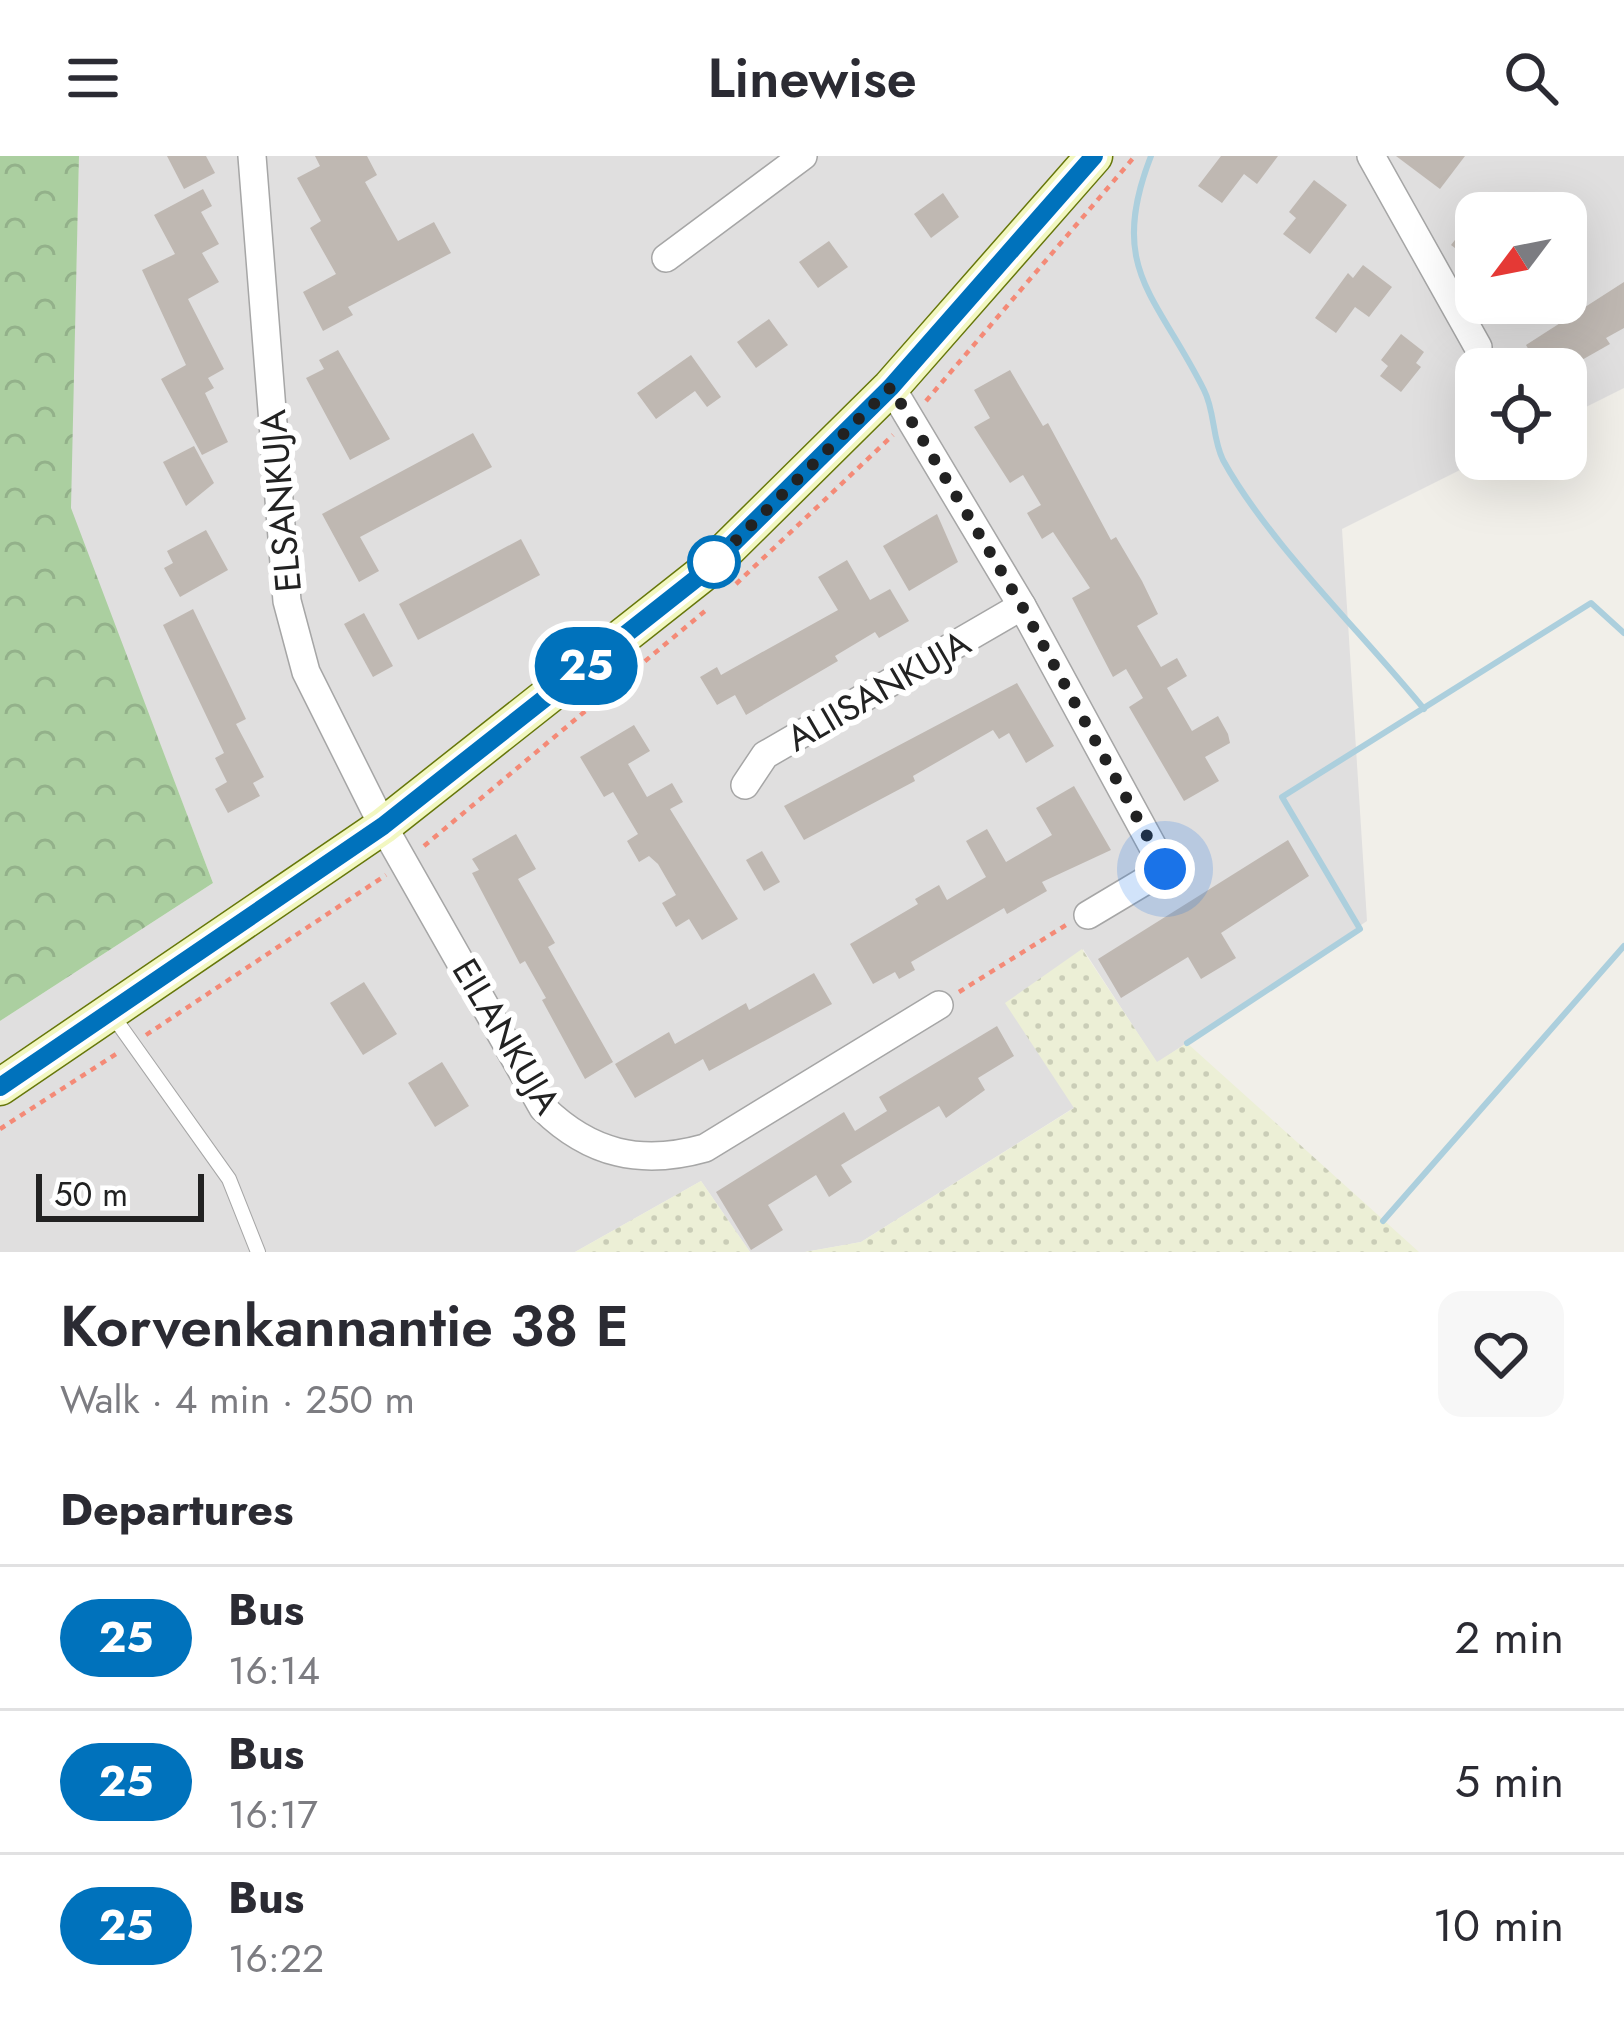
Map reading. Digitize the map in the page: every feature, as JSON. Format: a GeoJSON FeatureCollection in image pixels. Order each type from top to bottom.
{"type":"FeatureCollection","features":[{"type":"Feature","properties":{"kind":"main road"},"geometry":{"type":"LineString","coordinates":[[0,1087],[383,826],[702,574],[891,387],[1094,156]]}},
{"type":"Feature","properties":{"kind":"street","name":"ELSANKUJA"},"geometry":{"type":"LineString","coordinates":[[252,156],[287,601],[306,672],[383,826]]}},
{"type":"Feature","properties":{"kind":"street"},"geometry":{"type":"LineString","coordinates":[[666,258],[803,156]]}},
{"type":"Feature","properties":{"kind":"street"},"geometry":{"type":"LineString","coordinates":[[1371,156],[1478,347]]}},
{"type":"Feature","properties":{"kind":"street"},"geometry":{"type":"LineString","coordinates":[[891,387],[1022,606],[1165,869],[1088,915]]}},
{"type":"Feature","properties":{"kind":"street","name":"ALIISANKUJA"},"geometry":{"type":"LineString","coordinates":[[745,785],[765,755],[1022,606]]}},
{"type":"Feature","properties":{"kind":"street","name":"EILANKUJA"},"geometry":{"type":"LineString","coordinates":[[383,826],[543,1108],[573,1137],[598,1150],[648,1158],[705,1148],[940,1005]]}},
{"type":"Feature","properties":{"kind":"lane"},"geometry":{"type":"LineString","coordinates":[[110,1012],[229,1179],[258,1252]]}},
{"type":"Feature","properties":{"kind":"path"},"geometry":{"type":"LineString","coordinates":[[940,1005],[1035,940],[1088,915]]}},
{"type":"Feature","properties":{"kind":"shaded area"},"geometry":{"type":"Polygon","coordinates":[[[79,156],[1624,156],[1624,388],[1587,406],[1587,348],[1455,348],[1455,472],[1342,529],[1367,921],[1157,1063],[1083,949],[1075,1107],[861,1242],[805,1252],[750,1252],[701,1181],[575,1252],[0,1252],[0,1021],[213,883],[70,508],[79,156]]]}},
{"type":"Feature","properties":{"kind":"green space"},"geometry":{"type":"Polygon","coordinates":[[[0,156],[79,156],[71,508],[213,883],[0,1021],[0,156]]]}},
{"type":"Feature","properties":{"kind":"green space"},"geometry":{"type":"Polygon","coordinates":[[[1082,949],[1157,1062],[1187,1043],[1419,1252],[805,1252],[861,1242],[1074,1108],[1005,1003],[1082,949]]]}},
{"type":"Feature","properties":{"kind":"green space"},"geometry":{"type":"Polygon","coordinates":[[[701,1181],[750,1252],[575,1252],[701,1181]]]}},
{"type":"Feature","properties":{"kind":"building"},"geometry":{"type":"Polygon","coordinates":[[[167,156],[206,156],[215,173],[184,189],[167,156]]]}},
{"type":"Feature","properties":{"kind":"building"},"geometry":{"type":"Polygon","coordinates":[[[315,156],[367,156],[377,175],[365,182],[398,241],[434,222],[451,253],[348,307],[353,315],[323,331],[303,292],[336,274],[310,228],[321,221],[297,178],[320,166],[315,156]]]}},
{"type":"Feature","properties":{"kind":"building"},"geometry":{"type":"Polygon","coordinates":[[[1221,156],[1278,156],[1257,184],[1244,174],[1222,203],[1198,186],[1221,156]]]}},
{"type":"Feature","properties":{"kind":"building"},"geometry":{"type":"Polygon","coordinates":[[[1396,156],[1465,156],[1440,189],[1396,156]]]}},
{"type":"Feature","properties":{"kind":"building"},"geometry":{"type":"Polygon","coordinates":[[[1314,180],[1347,205],[1310,254],[1283,234],[1296,218],[1289,212],[1314,180]]]}},
{"type":"Feature","properties":{"kind":"building"},"geometry":{"type":"Polygon","coordinates":[[[203,189],[212,206],[201,212],[219,244],[202,253],[219,282],[188,299],[224,369],[208,378],[214,388],[205,393],[228,442],[202,455],[161,379],[186,365],[142,270],[175,254],[154,215],[203,189]]]}},
{"type":"Feature","properties":{"kind":"building"},"geometry":{"type":"Polygon","coordinates":[[[943,193],[959,217],[931,238],[914,214],[943,193]]]}},
{"type":"Feature","properties":{"kind":"building"},"geometry":{"type":"Polygon","coordinates":[[[829,241],[848,267],[818,288],[799,262],[829,241]]]}},
{"type":"Feature","properties":{"kind":"building"},"geometry":{"type":"Polygon","coordinates":[[[1363,265],[1392,287],[1369,317],[1355,307],[1336,333],[1315,318],[1348,273],[1353,278],[1363,265]]]}},
{"type":"Feature","properties":{"kind":"building"},"geometry":{"type":"Polygon","coordinates":[[[1624,282],[1624,328],[1606,338],[1610,344],[1587,357],[1587,348],[1528,348],[1559,324],[1587,324],[1587,306],[1624,282]]]}},
{"type":"Feature","properties":{"kind":"building"},"geometry":{"type":"Polygon","coordinates":[[[769,319],[788,345],[756,368],[737,342],[769,319]]]}},
{"type":"Feature","properties":{"kind":"building"},"geometry":{"type":"Polygon","coordinates":[[[1401,334],[1424,352],[1416,363],[1421,367],[1401,392],[1380,376],[1388,366],[1381,360],[1401,334]]]}},
{"type":"Feature","properties":{"kind":"building"},"geometry":{"type":"Polygon","coordinates":[[[338,350],[390,439],[350,460],[306,378],[324,369],[319,360],[338,350]]]}},
{"type":"Feature","properties":{"kind":"building"},"geometry":{"type":"Polygon","coordinates":[[[691,355],[721,397],[707,407],[695,391],[656,419],[637,393],[691,355]]]}},
{"type":"Feature","properties":{"kind":"building"},"geometry":{"type":"Polygon","coordinates":[[[1010,370],[1043,426],[1048,423],[1111,540],[1116,537],[1142,581],[1158,614],[1137,626],[1161,667],[1177,658],[1187,676],[1167,688],[1192,731],[1218,716],[1228,734],[1230,743],[1205,757],[1219,781],[1184,801],[1129,707],[1143,698],[1126,669],[1113,677],[1072,598],[1090,588],[1053,532],[1042,539],[1027,513],[1041,505],[1023,475],[1010,483],[974,427],[990,418],[974,390],[1010,370]]]}},
{"type":"Feature","properties":{"kind":"building"},"geometry":{"type":"Polygon","coordinates":[[[473,433],[492,467],[360,537],[379,571],[359,582],[322,514],[473,433]]]}},
{"type":"Feature","properties":{"kind":"building"},"geometry":{"type":"Polygon","coordinates":[[[194,446],[214,483],[186,506],[163,462],[194,446]]]}},
{"type":"Feature","properties":{"kind":"building"},"geometry":{"type":"Polygon","coordinates":[[[937,514],[958,562],[909,591],[883,546],[937,514]]]}},
{"type":"Feature","properties":{"kind":"building"},"geometry":{"type":"Polygon","coordinates":[[[206,530],[228,570],[180,597],[164,568],[173,563],[167,551],[206,530]]]}},
{"type":"Feature","properties":{"kind":"building"},"geometry":{"type":"Polygon","coordinates":[[[521,539],[540,575],[418,640],[399,604],[521,539]]]}},
{"type":"Feature","properties":{"kind":"building"},"geometry":{"type":"Polygon","coordinates":[[[847,560],[870,600],[890,589],[909,621],[879,638],[875,632],[835,656],[838,661],[746,715],[735,695],[717,705],[700,677],[717,667],[721,675],[838,610],[818,577],[847,560]]]}},
{"type":"Feature","properties":{"kind":"building"},"geometry":{"type":"Polygon","coordinates":[[[193,609],[246,719],[236,724],[264,777],[253,783],[260,796],[228,813],[215,789],[227,782],[215,758],[224,753],[163,625],[193,609]]]}},
{"type":"Feature","properties":{"kind":"building"},"geometry":{"type":"Polygon","coordinates":[[[364,613],[393,666],[373,677],[344,624],[364,613]]]}},
{"type":"Feature","properties":{"kind":"building"},"geometry":{"type":"Polygon","coordinates":[[[1017,683],[1054,746],[1026,763],[1009,733],[999,739],[993,730],[913,776],[915,781],[804,840],[784,806],[1017,683]]]}},
{"type":"Feature","properties":{"kind":"building"},"geometry":{"type":"Polygon","coordinates":[[[634,725],[650,751],[628,764],[647,797],[672,783],[683,802],[670,809],[738,919],[702,940],[689,919],[676,927],[662,903],[676,895],[658,864],[649,856],[639,862],[627,841],[638,834],[613,792],[604,797],[580,757],[634,725]]]}},
{"type":"Feature","properties":{"kind":"building"},"geometry":{"type":"Polygon","coordinates":[[[1074,786],[1111,850],[1042,882],[1047,891],[1007,914],[1004,908],[911,962],[915,970],[899,979],[895,972],[873,984],[850,944],[918,904],[915,899],[939,885],[947,900],[986,877],[966,841],[987,829],[1006,862],[1052,835],[1036,808],[1074,786]]]}},
{"type":"Feature","properties":{"kind":"building"},"geometry":{"type":"Polygon","coordinates":[[[516,834],[536,869],[518,879],[555,943],[548,947],[613,1062],[585,1079],[542,1000],[546,998],[525,961],[520,964],[472,873],[479,870],[472,859],[516,834]]]}},
{"type":"Feature","properties":{"kind":"building"},"geometry":{"type":"Polygon","coordinates":[[[1288,840],[1309,876],[1221,933],[1236,958],[1201,979],[1188,957],[1121,998],[1098,959],[1288,840]]]}},
{"type":"Feature","properties":{"kind":"building"},"geometry":{"type":"Polygon","coordinates":[[[762,851],[780,882],[764,891],[746,860],[762,851]]]}},
{"type":"Feature","properties":{"kind":"building"},"geometry":{"type":"Polygon","coordinates":[[[814,973],[832,1004],[709,1071],[703,1059],[635,1098],[615,1064],[669,1032],[675,1044],[746,1003],[749,1010],[814,973]]]}},
{"type":"Feature","properties":{"kind":"building"},"geometry":{"type":"Polygon","coordinates":[[[364,982],[397,1034],[363,1055],[330,1003],[364,982]]]}},
{"type":"Feature","properties":{"kind":"building"},"geometry":{"type":"Polygon","coordinates":[[[997,1026],[1014,1056],[978,1078],[985,1090],[946,1118],[939,1106],[841,1165],[852,1182],[829,1197],[816,1175],[768,1205],[783,1230],[751,1250],[716,1192],[844,1112],[855,1131],[887,1111],[879,1097],[997,1026]]]}},
{"type":"Feature","properties":{"kind":"building"},"geometry":{"type":"Polygon","coordinates":[[[442,1062],[469,1106],[435,1127],[408,1083],[442,1062]]]}},
{"type":"Feature","properties":{"kind":"waterway"},"geometry":{"type":"LineString","coordinates":[[1151,156],[1134,227],[1136,254],[1155,304],[1208,398],[1223,460],[1290,555],[1424,709]]}},
{"type":"Feature","properties":{"kind":"waterway"},"geometry":{"type":"LineString","coordinates":[[1187,1043],[1360,929],[1282,797],[1591,603],[1624,633]]}},
{"type":"Feature","properties":{"kind":"waterway"},"geometry":{"type":"LineString","coordinates":[[1383,1221],[1624,946]]}},
{"type":"Feature","properties":{"kind":"bus line","name":"25"},"geometry":{"type":"LineString","coordinates":[[0,1087],[383,826],[702,574],[891,387],[1094,156]]}},
{"type":"Feature","properties":{"kind":"route"},"geometry":{"type":"LineString","coordinates":[[714,562],[702,574],[891,387],[1022,606],[1165,869]]}}]}
